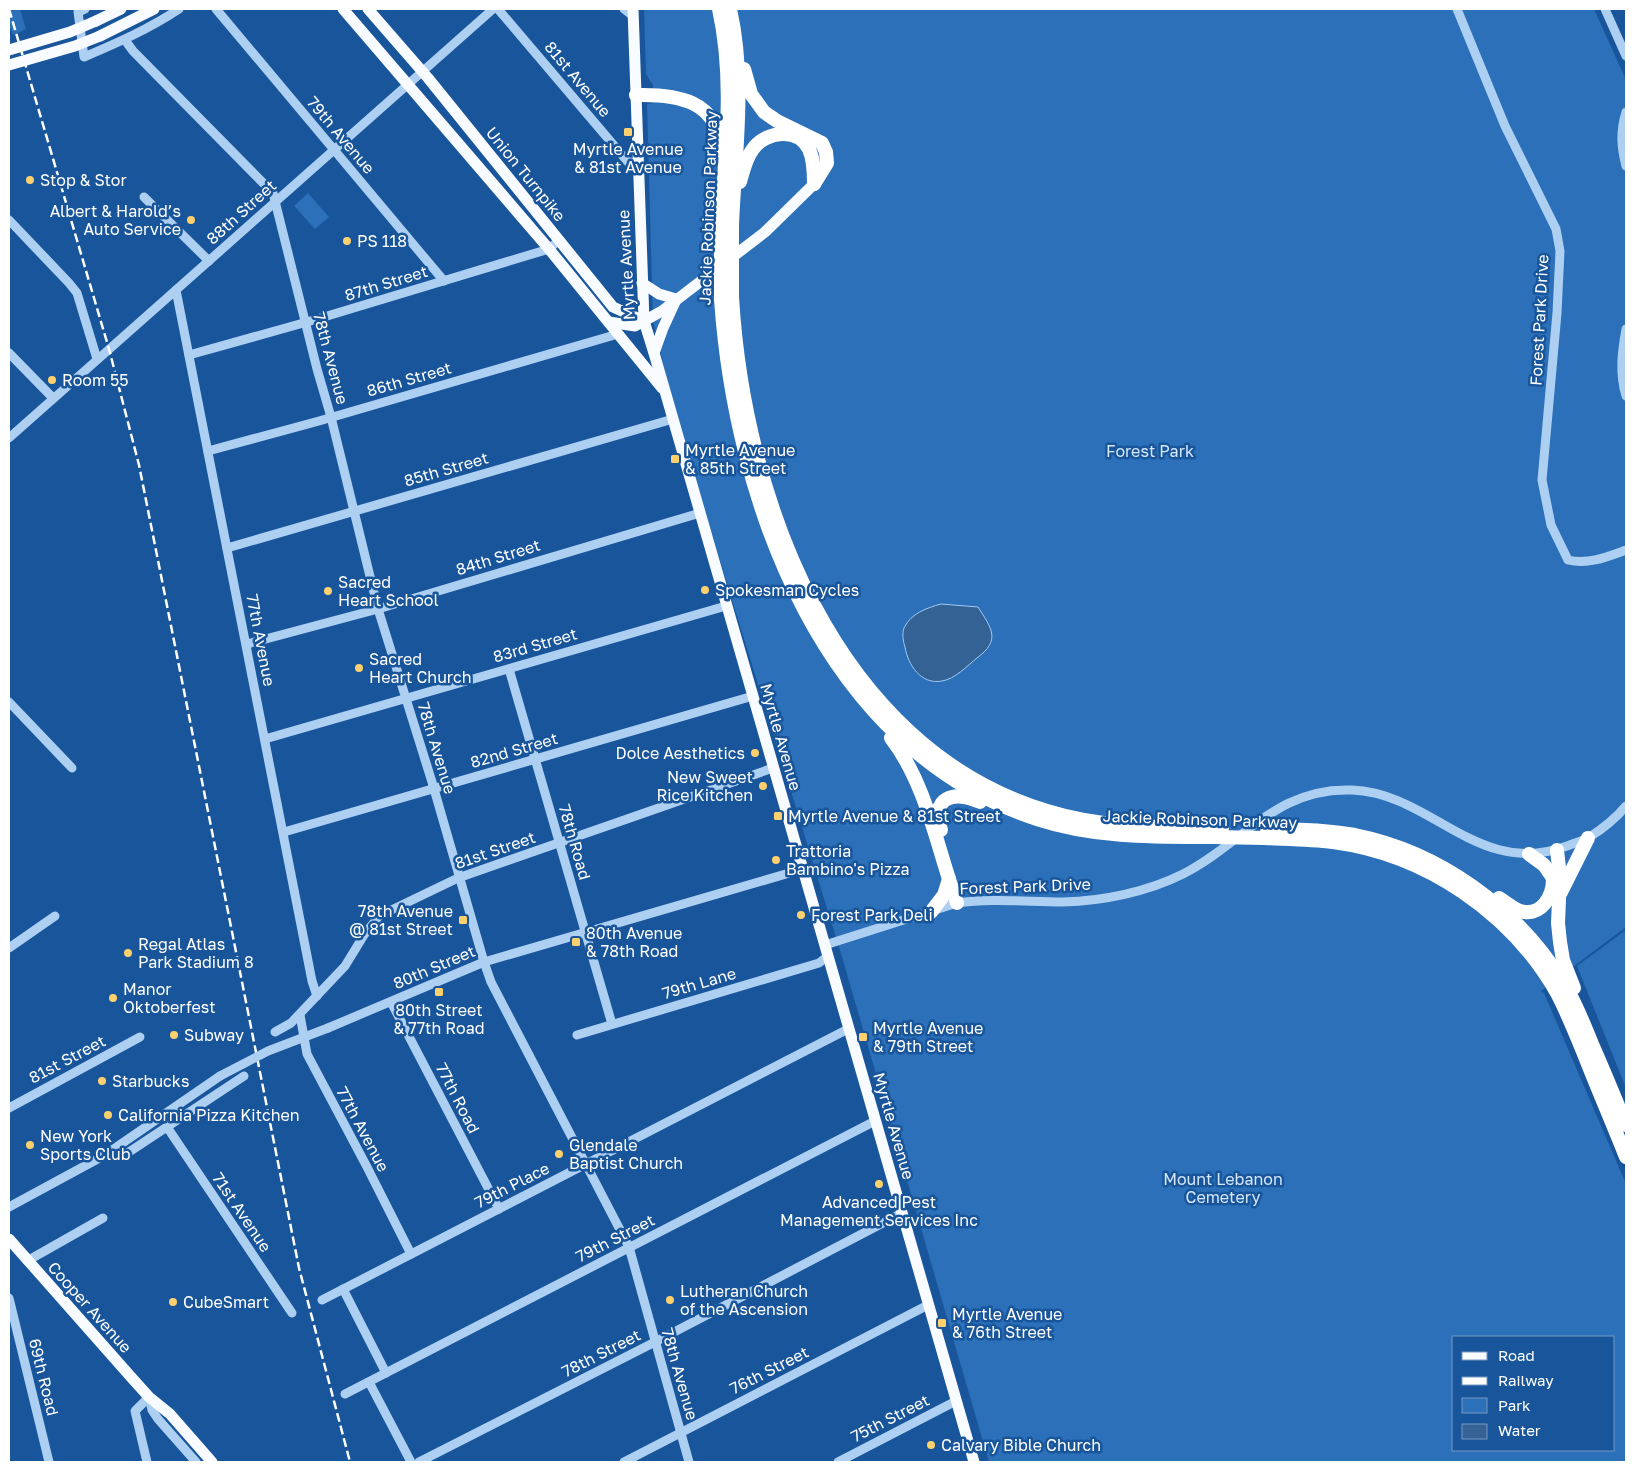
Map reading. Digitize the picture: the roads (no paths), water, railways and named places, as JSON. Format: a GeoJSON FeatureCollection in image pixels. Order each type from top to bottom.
{"type":"FeatureCollection","features":[{"type":"Feature","properties":{"kind":"highway","name":"Jackie Robinson Parkway"},"geometry":{"type":"LineString","coordinates":[[719,9],[725,40],[729,87],[723,188],[727,225],[727,362],[738,422],[753,481],[773,540],[796,593],[843,672],[873,710],[909,746],[945,774],[993,801],[1037,819],[1078,830],[1121,836],[1218,833],[1266,834],[1319,831],[1370,839],[1429,860],[1468,883],[1503,910],[1534,943],[1562,980],[1588,1034],[1626,1125]]}},
{"type":"Feature","properties":{"kind":"highway","name":"Jackie Robinson Parkway"},"geometry":{"type":"LineString","coordinates":[[727,225],[732,209],[739,106],[738,62],[730,9]]}},
{"type":"Feature","properties":{"kind":"highway"},"geometry":{"type":"LineString","coordinates":[[734,32],[748,87],[755,101],[764,112],[777,121],[822,143],[826,152],[827,162],[814,184]]}},
{"type":"Feature","properties":{"kind":"highway"},"geometry":{"type":"LineString","coordinates":[[636,95],[678,97],[697,105],[707,115],[720,141],[723,188]]}},
{"type":"Feature","properties":{"kind":"highway"},"geometry":{"type":"LineString","coordinates":[[732,209],[748,158],[756,145],[770,136],[780,134],[791,135],[805,143],[813,161],[814,184]]}},
{"type":"Feature","properties":{"kind":"highway","name":"Jackie Robinson Parkway"},"geometry":{"type":"LineString","coordinates":[[726,298],[736,345],[744,402],[757,457],[782,534],[801,580],[818,613],[850,663],[888,710],[920,742],[959,770],[1002,794],[1032,806],[1110,825],[1218,833]]}},
{"type":"Feature","properties":{"kind":"highway"},"geometry":{"type":"LineString","coordinates":[[873,710],[904,754],[914,773],[949,879],[961,903]]}},
{"type":"Feature","properties":{"kind":"highway"},"geometry":{"type":"LineString","coordinates":[[961,903],[938,821],[938,813],[942,802],[953,796],[965,796],[1002,812],[1037,819]]}},
{"type":"Feature","properties":{"kind":"highway","name":"Jackie Robinson Parkway"},"geometry":{"type":"LineString","coordinates":[[1266,834],[1333,842],[1394,857],[1450,884],[1499,921],[1522,943],[1556,993],[1570,1021],[1626,1157]]}},
{"type":"Feature","properties":{"kind":"highway"},"geometry":{"type":"LineString","coordinates":[[1560,895],[1588,838]]}},
{"type":"Feature","properties":{"kind":"highway"},"geometry":{"type":"LineString","coordinates":[[1468,883],[1494,895],[1516,909],[1528,911],[1539,908],[1548,900],[1553,889],[1553,851]]}},
{"type":"Feature","properties":{"kind":"highway"},"geometry":{"type":"LineString","coordinates":[[1553,851],[1560,895],[1558,923],[1561,950],[1588,1034]]}},
{"type":"Feature","properties":{"kind":"highway"},"geometry":{"type":"LineString","coordinates":[[1528,854],[1544,865],[1553,878]]}},
{"type":"Feature","properties":{"kind":"highway"},"geometry":{"type":"LineString","coordinates":[[931,912],[944,895],[949,879]]}},
{"type":"Feature","properties":{"kind":"main road"},"geometry":{"type":"LineString","coordinates":[[9,50],[70,32],[96,22],[121,9]]}},
{"type":"Feature","properties":{"kind":"main road"},"geometry":{"type":"LineString","coordinates":[[9,65],[76,46],[154,9]]}},
{"type":"Feature","properties":{"kind":"main road","name":"Union Turnpike"},"geometry":{"type":"LineString","coordinates":[[343,9],[549,249],[666,392]]}},
{"type":"Feature","properties":{"kind":"main road","name":"Union Turnpike"},"geometry":{"type":"LineString","coordinates":[[368,9],[422,72],[613,307],[644,321]]}},
{"type":"Feature","properties":{"kind":"main road","name":"Myrtle Avenue"},"geometry":{"type":"LineString","coordinates":[[633,12],[644,321],[974,1462]]}},
{"type":"Feature","properties":{"kind":"main road"},"geometry":{"type":"LineString","coordinates":[[608,322],[635,326],[662,311],[765,232],[814,184]]}},
{"type":"Feature","properties":{"kind":"main road"},"geometry":{"type":"LineString","coordinates":[[642,283],[659,294],[676,299]]}},
{"type":"Feature","properties":{"kind":"main road"},"geometry":{"type":"LineString","coordinates":[[654,353],[676,299]]}},
{"type":"Feature","properties":{"kind":"main road","name":"Cooper Avenue"},"geometry":{"type":"LineString","coordinates":[[9,1239],[14,1253],[27,1261],[149,1396],[170,1414],[212,1462]]}},
{"type":"Feature","properties":{"kind":"street"},"geometry":{"type":"LineString","coordinates":[[86,9],[78,12],[84,57],[124,40],[179,9]]}},
{"type":"Feature","properties":{"kind":"street","name":"79th Avenue"},"geometry":{"type":"LineString","coordinates":[[216,9],[444,281]]}},
{"type":"Feature","properties":{"kind":"street","name":"88th Street"},"geometry":{"type":"LineString","coordinates":[[9,438],[494,9]]}},
{"type":"Feature","properties":{"kind":"street","name":"81st Avenue"},"geometry":{"type":"LineString","coordinates":[[498,9],[628,162],[638,163]]}},
{"type":"Feature","properties":{"kind":"street"},"geometry":{"type":"LineString","coordinates":[[624,9],[633,12]]}},
{"type":"Feature","properties":{"kind":"street","name":"Forest Park Drive"},"geometry":{"type":"LineString","coordinates":[[1457,9],[1505,126],[1547,210],[1557,236],[1560,251],[1557,313],[1542,480],[1551,525],[1568,560],[1582,563],[1626,550]]}},
{"type":"Feature","properties":{"kind":"street"},"geometry":{"type":"LineString","coordinates":[[1605,9],[1626,56]]}},
{"type":"Feature","properties":{"kind":"street","name":"78th Avenue"},"geometry":{"type":"LineString","coordinates":[[124,40],[271,190],[331,417],[378,609],[434,788],[458,878],[484,962],[491,982],[629,1248],[689,1462]]}},
{"type":"Feature","properties":{"kind":"street"},"geometry":{"type":"LineString","coordinates":[[1626,112],[1622,125],[1621,143],[1626,166]]}},
{"type":"Feature","properties":{"kind":"street"},"geometry":{"type":"LineString","coordinates":[[144,197],[209,261]]}},
{"type":"Feature","properties":{"kind":"street"},"geometry":{"type":"LineString","coordinates":[[9,220],[70,283],[77,293],[97,359]]}},
{"type":"Feature","properties":{"kind":"street","name":"87th Street"},"geometry":{"type":"LineString","coordinates":[[189,355],[549,249],[558,241]]}},
{"type":"Feature","properties":{"kind":"street","name":"77th Avenue"},"geometry":{"type":"LineString","coordinates":[[176,290],[312,981],[317,996]]}},
{"type":"Feature","properties":{"kind":"street"},"geometry":{"type":"LineString","coordinates":[[1626,329],[1622,353],[1622,372],[1626,396]]}},
{"type":"Feature","properties":{"kind":"street","name":"86th Street"},"geometry":{"type":"LineString","coordinates":[[208,452],[618,334]]}},
{"type":"Feature","properties":{"kind":"street"},"geometry":{"type":"LineString","coordinates":[[9,353],[53,398]]}},
{"type":"Feature","properties":{"kind":"street","name":"85th Street"},"geometry":{"type":"LineString","coordinates":[[227,548],[673,419]]}},
{"type":"Feature","properties":{"kind":"street","name":"84th Street"},"geometry":{"type":"LineString","coordinates":[[247,644],[378,609],[700,513]]}},
{"type":"Feature","properties":{"kind":"street","name":"83rd Street"},"geometry":{"type":"LineString","coordinates":[[265,739],[726,606]]}},
{"type":"Feature","properties":{"kind":"street","name":"78th Road"},"geometry":{"type":"LineString","coordinates":[[509,669],[612,1024]]}},
{"type":"Feature","properties":{"kind":"street","name":"82nd Street"},"geometry":{"type":"LineString","coordinates":[[284,832],[753,696]]}},
{"type":"Feature","properties":{"kind":"street"},"geometry":{"type":"LineString","coordinates":[[9,702],[72,768]]}},
{"type":"Feature","properties":{"kind":"street","name":"81st Street"},"geometry":{"type":"LineString","coordinates":[[275,1032],[291,1023],[300,1015],[345,966],[364,935],[379,916],[458,878],[560,844],[773,768]]}},
{"type":"Feature","properties":{"kind":"street","name":"Forest Park Drive"},"geometry":{"type":"LineString","coordinates":[[826,951],[931,912],[961,903],[1093,900],[1126,894],[1154,885],[1182,875],[1208,860],[1259,820],[1291,801],[1317,792],[1354,790],[1399,800],[1487,847],[1513,853],[1528,854],[1553,851],[1588,838],[1626,806]]}},
{"type":"Feature","properties":{"kind":"street","name":"80th Street"},"geometry":{"type":"LineString","coordinates":[[9,1206],[105,1155],[220,1076],[268,1051],[328,1028],[484,962],[802,869]]}},
{"type":"Feature","properties":{"kind":"street"},"geometry":{"type":"LineString","coordinates":[[9,948],[55,916]]}},
{"type":"Feature","properties":{"kind":"street","name":"79th Lane"},"geometry":{"type":"LineString","coordinates":[[577,1035],[818,963],[826,951]]}},
{"type":"Feature","properties":{"kind":"street","name":"77th Road"},"geometry":{"type":"LineString","coordinates":[[391,1002],[499,1209]]}},
{"type":"Feature","properties":{"kind":"street","name":"77th Avenue"},"geometry":{"type":"LineString","coordinates":[[300,1015],[307,1054],[411,1254]]}},
{"type":"Feature","properties":{"kind":"street","name":"79th Place"},"geometry":{"type":"LineString","coordinates":[[322,1300],[848,1028]]}},
{"type":"Feature","properties":{"kind":"street","name":"81st Street"},"geometry":{"type":"LineString","coordinates":[[9,1108],[140,1037]]}},
{"type":"Feature","properties":{"kind":"street","name":"80th Street"},"geometry":{"type":"LineString","coordinates":[[105,1155],[126,1154],[244,1076]]}},
{"type":"Feature","properties":{"kind":"street","name":"79th Street"},"geometry":{"type":"LineString","coordinates":[[345,1394],[875,1121]]}},
{"type":"Feature","properties":{"kind":"street","name":"71st Avenue"},"geometry":{"type":"LineString","coordinates":[[168,1127],[292,1314]]}},
{"type":"Feature","properties":{"kind":"street","name":"78th Street"},"geometry":{"type":"LineString","coordinates":[[419,1462],[902,1213]]}},
{"type":"Feature","properties":{"kind":"street"},"geometry":{"type":"LineString","coordinates":[[27,1261],[103,1218]]}},
{"type":"Feature","properties":{"kind":"street"},"geometry":{"type":"LineString","coordinates":[[343,1289],[386,1373]]}},
{"type":"Feature","properties":{"kind":"street","name":"69th Road"},"geometry":{"type":"LineString","coordinates":[[9,1298],[49,1462]]}},
{"type":"Feature","properties":{"kind":"street","name":"76th Street"},"geometry":{"type":"LineString","coordinates":[[624,1462],[928,1305]]}},
{"type":"Feature","properties":{"kind":"street"},"geometry":{"type":"LineString","coordinates":[[369,1382],[411,1462]]}},
{"type":"Feature","properties":{"kind":"street"},"geometry":{"type":"LineString","coordinates":[[147,1462],[135,1411],[149,1396]]}},
{"type":"Feature","properties":{"kind":"street","name":"Cooper Avenue"},"geometry":{"type":"LineString","coordinates":[[149,1396],[152,1410],[158,1419],[196,1462]]}},
{"type":"Feature","properties":{"kind":"street","name":"75th Street"},"geometry":{"type":"LineString","coordinates":[[838,1462],[956,1401]]}},
{"type":"Feature","properties":{"kind":"water"},"geometry":{"type":"Polygon","coordinates":[[[941,604],[978,607],[990,628],[992,640],[985,652],[961,672],[947,680],[935,681],[922,677],[912,667],[903,640],[903,633],[911,618],[925,609],[941,604]]]}},
{"type":"Feature","properties":{"kind":"railway"},"geometry":{"type":"LineString","coordinates":[[9,9],[109,349],[139,465],[299,1268],[350,1462]]}},
{"type":"Feature","properties":{"kind":"place","name":"Myrtle Avenue & 81st Avenue"},"geometry":{"type":"Point","coordinates":[628,132]}},
{"type":"Feature","properties":{"kind":"place","name":"Stop & Stor"},"geometry":{"type":"Point","coordinates":[30,180]}},
{"type":"Feature","properties":{"kind":"place","name":"Albert & Harold’s Auto Service"},"geometry":{"type":"Point","coordinates":[191,220]}},
{"type":"Feature","properties":{"kind":"place","name":"PS 118"},"geometry":{"type":"Point","coordinates":[347,241]}},
{"type":"Feature","properties":{"kind":"place","name":"Room 55"},"geometry":{"type":"Point","coordinates":[52,380]}},
{"type":"Feature","properties":{"kind":"place","name":"Myrtle Avenue & 85th Street"},"geometry":{"type":"Point","coordinates":[675,459]}},
{"type":"Feature","properties":{"kind":"place","name":"Spokesman Cycles"},"geometry":{"type":"Point","coordinates":[705,590]}},
{"type":"Feature","properties":{"kind":"place","name":"Sacred Heart School"},"geometry":{"type":"Point","coordinates":[328,591]}},
{"type":"Feature","properties":{"kind":"place","name":"Sacred Heart Church"},"geometry":{"type":"Point","coordinates":[359,668]}},
{"type":"Feature","properties":{"kind":"place","name":"Dolce Aesthetics"},"geometry":{"type":"Point","coordinates":[755,753]}},
{"type":"Feature","properties":{"kind":"place","name":"New Sweet Rice Kitchen"},"geometry":{"type":"Point","coordinates":[763,786]}},
{"type":"Feature","properties":{"kind":"place","name":"Myrtle Avenue & 81st Street"},"geometry":{"type":"Point","coordinates":[778,816]}},
{"type":"Feature","properties":{"kind":"place","name":"Trattoria Bambino's Pizza"},"geometry":{"type":"Point","coordinates":[776,860]}},
{"type":"Feature","properties":{"kind":"place","name":"Forest Park Deli"},"geometry":{"type":"Point","coordinates":[801,915]}},
{"type":"Feature","properties":{"kind":"place","name":"78th Avenue @ 81st Street"},"geometry":{"type":"Point","coordinates":[463,920]}},
{"type":"Feature","properties":{"kind":"place","name":"80th Avenue & 78th Road"},"geometry":{"type":"Point","coordinates":[576,942]}},
{"type":"Feature","properties":{"kind":"place","name":"Regal Atlas Park Stadium 8"},"geometry":{"type":"Point","coordinates":[128,953]}},
{"type":"Feature","properties":{"kind":"place","name":"80th Street & 77th Road"},"geometry":{"type":"Point","coordinates":[439,992]}},
{"type":"Feature","properties":{"kind":"place","name":"Manor Oktoberfest"},"geometry":{"type":"Point","coordinates":[113,998]}},
{"type":"Feature","properties":{"kind":"place","name":"Subway"},"geometry":{"type":"Point","coordinates":[174,1035]}},
{"type":"Feature","properties":{"kind":"place","name":"Myrtle Avenue & 79th Street"},"geometry":{"type":"Point","coordinates":[863,1037]}},
{"type":"Feature","properties":{"kind":"place","name":"Starbucks"},"geometry":{"type":"Point","coordinates":[102,1081]}},
{"type":"Feature","properties":{"kind":"place","name":"California Pizza Kitchen"},"geometry":{"type":"Point","coordinates":[108,1115]}},
{"type":"Feature","properties":{"kind":"place","name":"New York Sports Club"},"geometry":{"type":"Point","coordinates":[30,1145]}},
{"type":"Feature","properties":{"kind":"place","name":"Glendale Baptist Church"},"geometry":{"type":"Point","coordinates":[559,1154]}},
{"type":"Feature","properties":{"kind":"place","name":"Advanced Pest Management Services Inc"},"geometry":{"type":"Point","coordinates":[879,1184]}},
{"type":"Feature","properties":{"kind":"place","name":"Lutheran Church of the Ascension"},"geometry":{"type":"Point","coordinates":[670,1300]}},
{"type":"Feature","properties":{"kind":"place","name":"CubeSmart"},"geometry":{"type":"Point","coordinates":[173,1302]}},
{"type":"Feature","properties":{"kind":"place","name":"Myrtle Avenue & 76th Street"},"geometry":{"type":"Point","coordinates":[942,1323]}},
{"type":"Feature","properties":{"kind":"place","name":"Calvary Bible Church"},"geometry":{"type":"Point","coordinates":[931,1445]}},
{"type":"Feature","properties":{"kind":"park label","name":"Forest Park"},"geometry":{"type":"Point","coordinates":[1150,451]}},
{"type":"Feature","properties":{"kind":"park label","name":"Mount Lebanon Cemetery"},"geometry":{"type":"Point","coordinates":[1223,1188]}}]}
